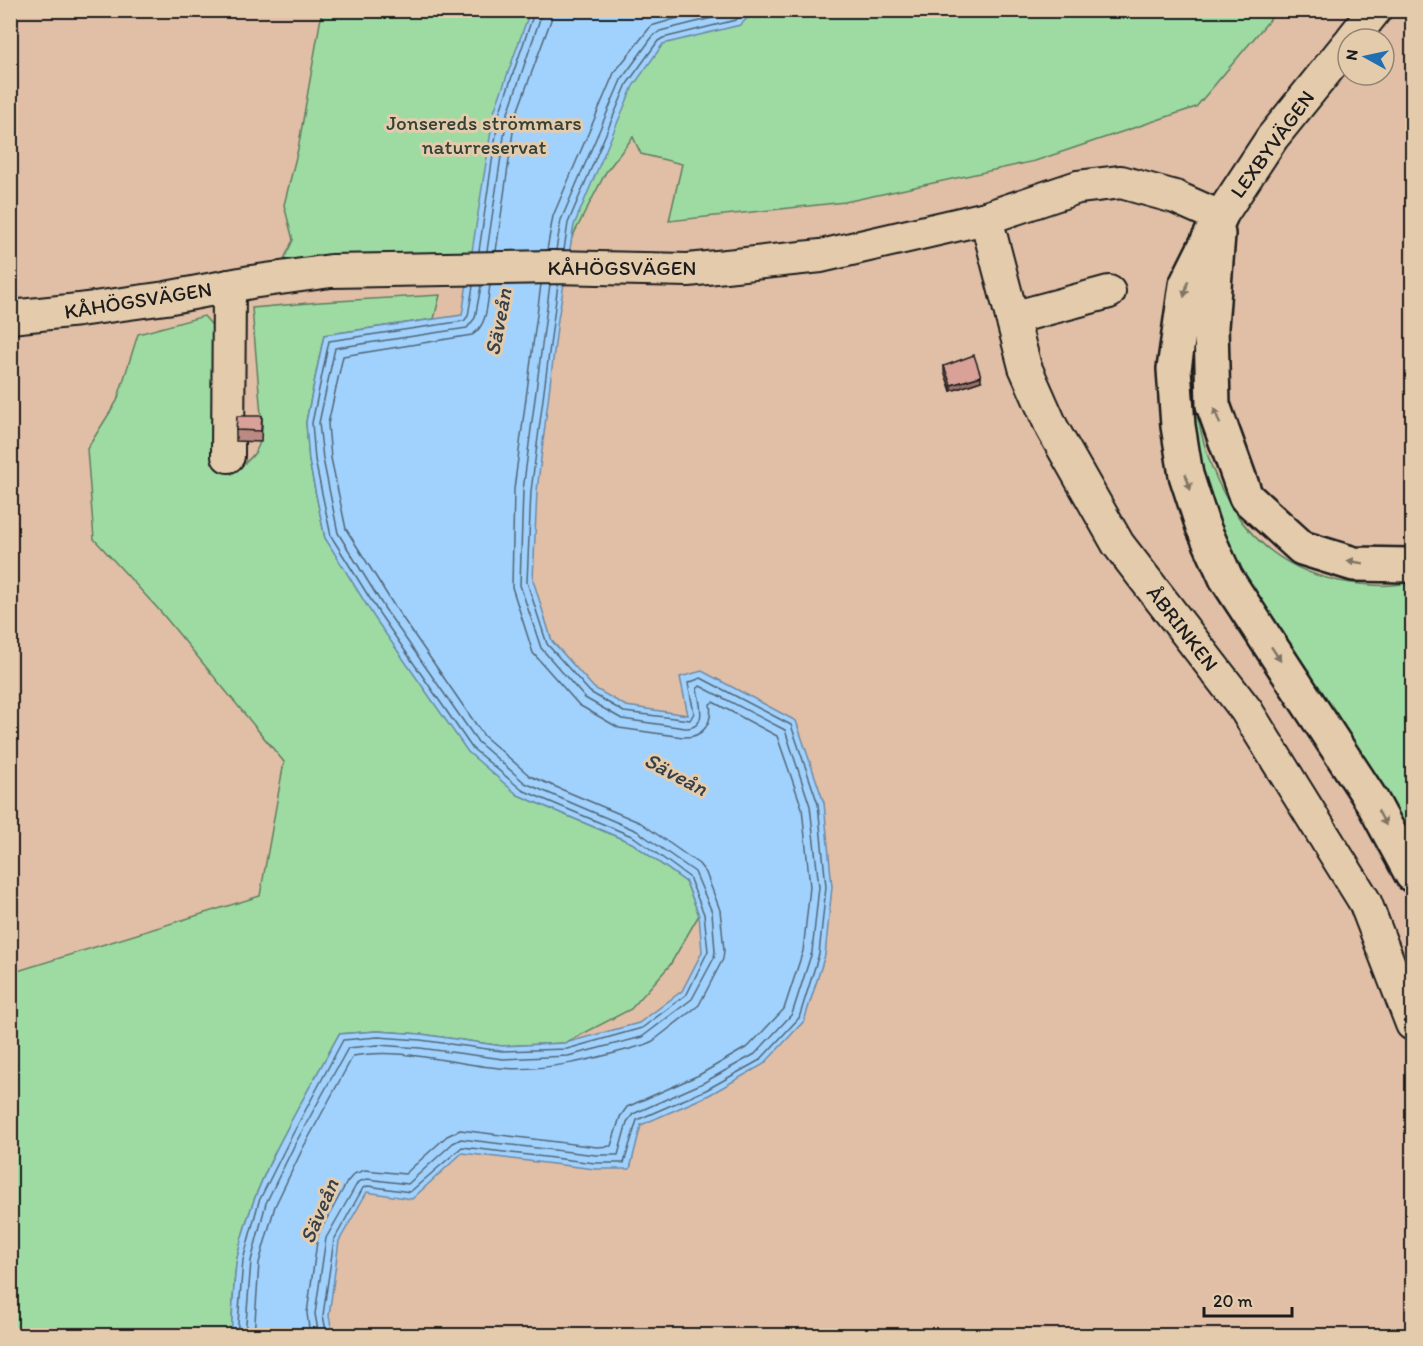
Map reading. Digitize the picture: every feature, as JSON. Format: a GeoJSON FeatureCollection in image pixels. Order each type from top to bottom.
{"type":"FeatureCollection","features":[{"type":"Feature","properties":{"kind":"highway"},"geometry":{"type":"LineString","coordinates":[[1220,217],[1211,327],[1213,405],[1246,497],[1302,548],[1354,564],[1413,564]]}},
{"type":"Feature","properties":{"kind":"highway"},"geometry":{"type":"LineString","coordinates":[[1220,217],[1186,285],[1174,369],[1178,426],[1186,475],[1203,527],[1226,578],[1372,801],[1413,875]]}},
{"type":"Feature","properties":{"kind":"street"},"geometry":{"type":"LineString","coordinates":[[1362,27],[1375,10]]}},
{"type":"Feature","properties":{"kind":"street","name":"LEXBYVÄGEN"},"geometry":{"type":"LineString","coordinates":[[1220,217],[1272,138],[1336,59]]}},
{"type":"Feature","properties":{"kind":"street","name":"KÅHÖGSVÄGEN"},"geometry":{"type":"LineString","coordinates":[[10,317],[165,298],[331,271],[553,267],[688,270],[821,256],[986,219],[1078,187],[1121,182],[1174,197],[1220,217]]}},
{"type":"Feature","properties":{"kind":"street","name":"ÅBRINKEN"},"geometry":{"type":"LineString","coordinates":[[986,219],[1025,367],[1072,467],[1118,544],[1246,710],[1365,902],[1413,1024]]}},
{"type":"Feature","properties":{"kind":"street"},"geometry":{"type":"LineString","coordinates":[[228,456],[229,286]]}},
{"type":"Feature","properties":{"kind":"street"},"geometry":{"type":"LineString","coordinates":[[1012,318],[1109,292]]}},
{"type":"Feature","properties":{"kind":"green space","name":"Jonsereds strömmars naturreservat"},"geometry":{"type":"Polygon","coordinates":[[[322,11],[1277,11],[1196,107],[1035,161],[845,202],[669,221],[682,164],[641,154],[633,137],[606,172],[568,245],[456,256],[284,259],[293,240],[284,205],[298,149],[322,11]]]}},
{"type":"Feature","properties":{"kind":"green space"},"geometry":{"type":"Polygon","coordinates":[[[440,295],[434,319],[324,335],[306,422],[309,461],[325,538],[518,795],[632,843],[686,882],[699,915],[670,965],[631,1009],[565,1043],[502,1046],[421,1034],[377,1031],[339,1034],[294,1115],[254,1199],[237,1258],[231,1335],[11,1336],[11,973],[260,896],[284,762],[160,611],[94,539],[87,449],[117,401],[138,334],[204,316],[217,331],[216,461],[232,474],[254,454],[261,436],[252,308],[440,295]]]}},
{"type":"Feature","properties":{"kind":"green space"},"geometry":{"type":"Polygon","coordinates":[[[1193,381],[1205,448],[1217,479],[1232,508],[1252,533],[1276,555],[1305,571],[1358,584],[1385,585],[1412,582],[1412,841],[1384,791],[1247,582],[1222,537],[1203,489],[1189,382],[1193,381]]]}},
{"type":"Feature","properties":{"kind":"water","name":"Säveån"},"geometry":{"type":"Polygon","coordinates":[[[530,11],[755,11],[740,25],[663,44],[633,86],[574,225],[558,319],[537,491],[533,580],[552,641],[594,688],[626,706],[688,715],[680,677],[702,671],[796,721],[824,803],[832,887],[825,955],[804,1021],[764,1064],[709,1095],[641,1125],[630,1169],[595,1169],[462,1153],[412,1199],[367,1192],[339,1241],[329,1316],[333,1335],[231,1336],[237,1258],[254,1199],[294,1115],[339,1034],[377,1031],[421,1034],[502,1046],[565,1043],[639,1023],[682,991],[702,952],[699,915],[686,882],[632,843],[518,795],[468,752],[374,617],[325,538],[309,461],[306,422],[324,335],[462,315],[494,112],[530,11]]]}},
{"type":"Feature","properties":{"kind":"building"},"geometry":{"type":"Polygon","coordinates":[[[974,355],[981,376],[951,385],[944,366],[974,355]]]}},
{"type":"Feature","properties":{"kind":"building"},"geometry":{"type":"Polygon","coordinates":[[[237,416],[262,416],[261,431],[236,430],[237,416]]]}}]}
